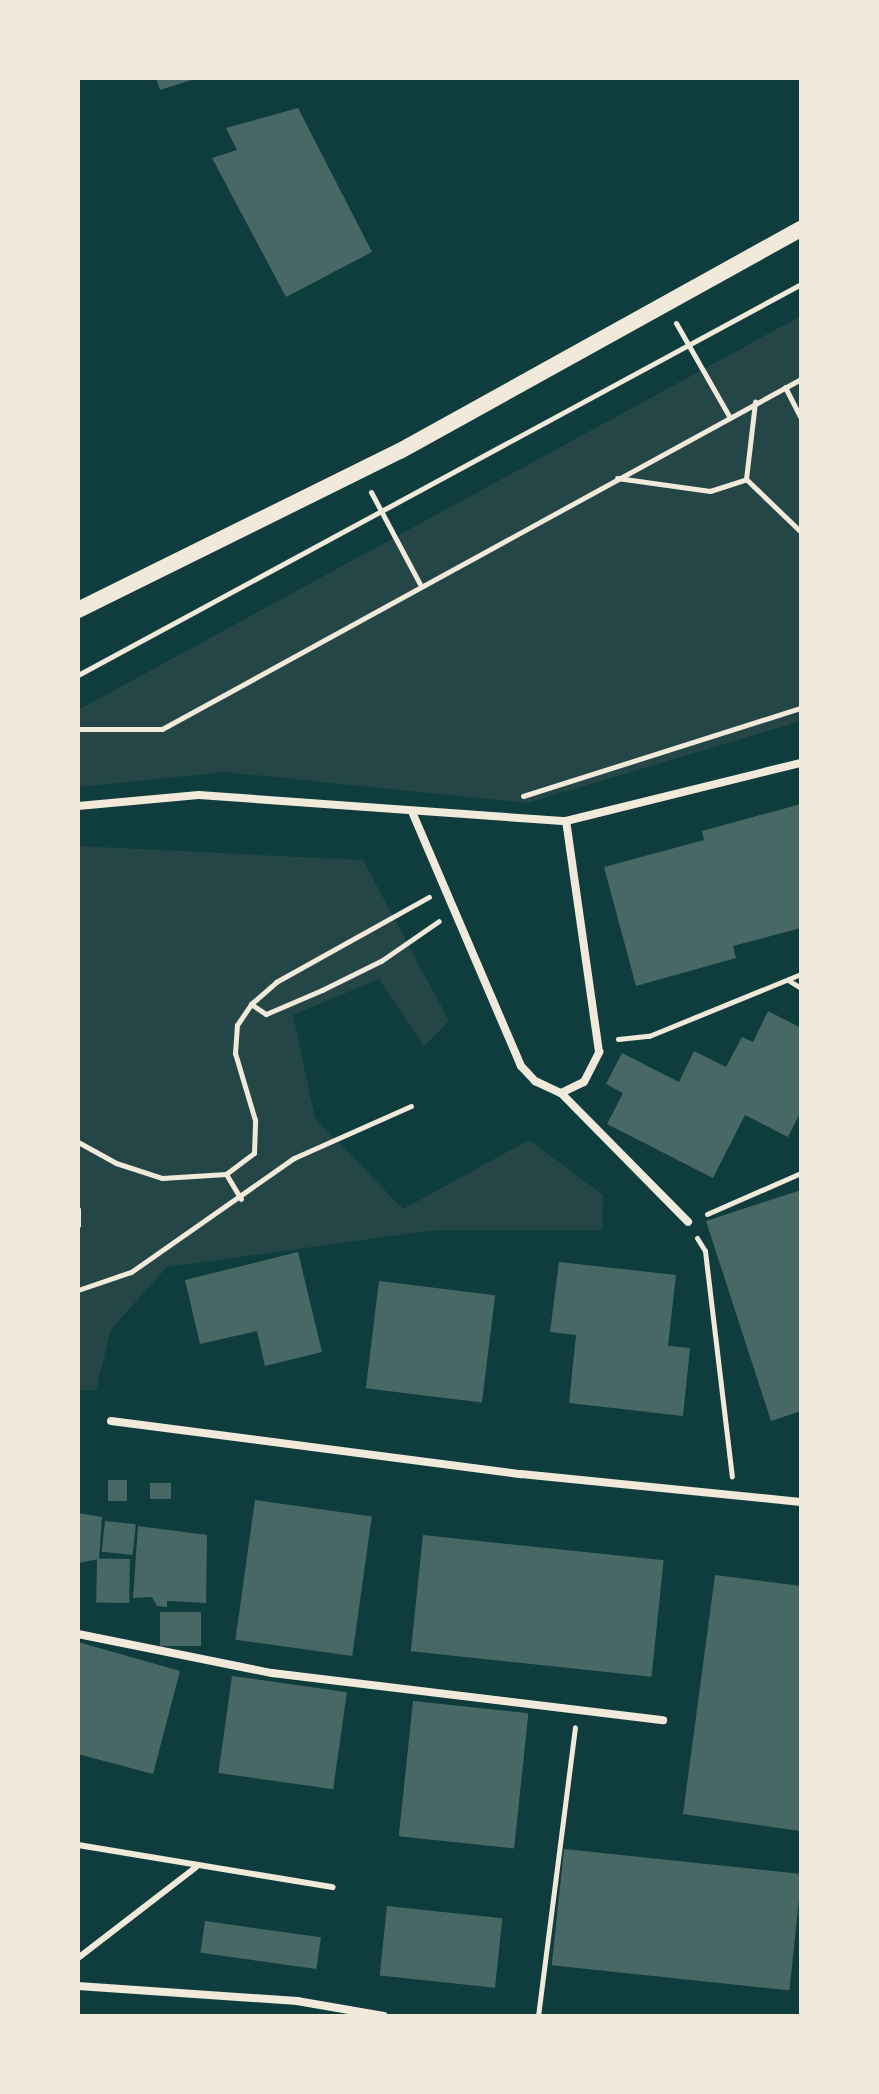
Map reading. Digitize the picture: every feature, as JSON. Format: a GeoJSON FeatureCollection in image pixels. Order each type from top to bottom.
{"type":"FeatureCollection","features":[{"type":"Feature","properties":{"kind":"main road"},"geometry":{"type":"LineString","coordinates":[[78,610],[359,470],[801,229]]}},
{"type":"Feature","properties":{"kind":"street"},"geometry":{"type":"LineString","coordinates":[[78,806],[199,795],[324,802],[413,814],[566,821],[801,763]]}},
{"type":"Feature","properties":{"kind":"street"},"geometry":{"type":"LineString","coordinates":[[413,814],[521,1066],[535,1081],[561,1093],[688,1222]]}},
{"type":"Feature","properties":{"kind":"street"},"geometry":{"type":"LineString","coordinates":[[561,1093],[589,1076],[597,1042],[566,821]]}},
{"type":"Feature","properties":{"kind":"street"},"geometry":{"type":"LineString","coordinates":[[111,1421],[521,1474],[801,1502]]}},
{"type":"Feature","properties":{"kind":"street"},"geometry":{"type":"LineString","coordinates":[[78,1634],[272,1673],[663,1720]]}},
{"type":"Feature","properties":{"kind":"street"},"geometry":{"type":"LineString","coordinates":[[78,1986],[297,2001],[384,2016]]}},
{"type":"Feature","properties":{"kind":"lane"},"geometry":{"type":"LineString","coordinates":[[78,1845],[196,1867],[333,1887]]}},
{"type":"Feature","properties":{"kind":"lane"},"geometry":{"type":"LineString","coordinates":[[78,1958],[196,1867]]}},
{"type":"Feature","properties":{"kind":"path"},"geometry":{"type":"LineString","coordinates":[[78,675],[801,284]]}},
{"type":"Feature","properties":{"kind":"path"},"geometry":{"type":"LineString","coordinates":[[665,305],[729,416]]}},
{"type":"Feature","properties":{"kind":"path"},"geometry":{"type":"LineString","coordinates":[[78,729],[162,729],[801,379]]}},
{"type":"Feature","properties":{"kind":"path"},"geometry":{"type":"LineString","coordinates":[[785,387],[801,418]]}},
{"type":"Feature","properties":{"kind":"path"},"geometry":{"type":"LineString","coordinates":[[746,479],[755,402]]}},
{"type":"Feature","properties":{"kind":"path"},"geometry":{"type":"LineString","coordinates":[[359,470],[421,586]]}},
{"type":"Feature","properties":{"kind":"path"},"geometry":{"type":"LineString","coordinates":[[616,478],[710,491],[746,479]]}},
{"type":"Feature","properties":{"kind":"path"},"geometry":{"type":"LineString","coordinates":[[746,479],[801,532]]}},
{"type":"Feature","properties":{"kind":"path"},"geometry":{"type":"LineString","coordinates":[[484,818],[535,789],[801,708]]}},
{"type":"Feature","properties":{"kind":"path"},"geometry":{"type":"LineString","coordinates":[[78,1142],[116,1163],[162,1178],[226,1174],[254,1153],[255,1120],[235,1053],[237,1025],[251,1004],[276,982],[446,888]]}},
{"type":"Feature","properties":{"kind":"path"},"geometry":{"type":"LineString","coordinates":[[251,1004],[266,1014],[322,990],[381,961],[456,910]]}},
{"type":"Feature","properties":{"kind":"path"},"geometry":{"type":"LineString","coordinates":[[597,1042],[649,1036],[801,974]]}},
{"type":"Feature","properties":{"kind":"path"},"geometry":{"type":"LineString","coordinates":[[787,980],[801,988]]}},
{"type":"Feature","properties":{"kind":"path"},"geometry":{"type":"LineString","coordinates":[[78,1290],[131,1272],[241,1199],[294,1158],[411,1106]]}},
{"type":"Feature","properties":{"kind":"path"},"geometry":{"type":"LineString","coordinates":[[734,1495],[705,1251],[688,1222],[801,1173]]}},
{"type":"Feature","properties":{"kind":"path"},"geometry":{"type":"LineString","coordinates":[[226,1174],[241,1199]]}},
{"type":"Feature","properties":{"kind":"path"},"geometry":{"type":"LineString","coordinates":[[78,1209],[78,1225]]}},
{"type":"Feature","properties":{"kind":"path"},"geometry":{"type":"LineString","coordinates":[[538,2016],[577,1710]]}},
{"type":"Feature","properties":{"kind":"shaded area"},"geometry":{"type":"Polygon","coordinates":[[[801,316],[801,721],[527,803],[225,772],[78,787],[78,710],[801,316]]]}},
{"type":"Feature","properties":{"kind":"shaded area"},"geometry":{"type":"Polygon","coordinates":[[[78,846],[363,860],[449,1021],[424,1046],[379,979],[293,1015],[315,1118],[403,1209],[529,1140],[603,1195],[602,1230],[435,1230],[167,1267],[111,1329],[96,1390],[78,1390],[78,846]]]}},
{"type":"Feature","properties":{"kind":"building"},"geometry":{"type":"Polygon","coordinates":[[[156,78],[195,78],[195,79],[160,90],[156,78]]]}},
{"type":"Feature","properties":{"kind":"building"},"geometry":{"type":"Polygon","coordinates":[[[298,108],[372,252],[286,297],[212,158],[237,150],[226,128],[298,108]]]}},
{"type":"Feature","properties":{"kind":"building"},"geometry":{"type":"Polygon","coordinates":[[[801,804],[801,928],[733,946],[736,958],[636,986],[604,867],[704,840],[702,831],[801,804]]]}},
{"type":"Feature","properties":{"kind":"building"},"geometry":{"type":"Polygon","coordinates":[[[768,1011],[801,1028],[801,1111],[788,1137],[745,1115],[713,1178],[607,1124],[623,1093],[606,1084],[622,1053],[679,1082],[694,1051],[726,1067],[742,1037],[753,1042],[768,1011]]]}},
{"type":"Feature","properties":{"kind":"building"},"geometry":{"type":"Polygon","coordinates":[[[801,1190],[801,1411],[771,1421],[706,1221],[801,1190]]]}},
{"type":"Feature","properties":{"kind":"building"},"geometry":{"type":"Polygon","coordinates":[[[298,1252],[322,1352],[265,1366],[257,1331],[200,1344],[185,1280],[298,1252]]]}},
{"type":"Feature","properties":{"kind":"building"},"geometry":{"type":"Polygon","coordinates":[[[559,1262],[676,1275],[668,1346],[690,1348],[683,1416],[569,1403],[576,1335],[550,1332],[559,1262]]]}},
{"type":"Feature","properties":{"kind":"building"},"geometry":{"type":"Polygon","coordinates":[[[379,1281],[495,1295],[482,1402],[366,1388],[379,1281]]]}},
{"type":"Feature","properties":{"kind":"building"},"geometry":{"type":"Polygon","coordinates":[[[108,1480],[127,1480],[127,1501],[108,1501],[108,1480]]]}},
{"type":"Feature","properties":{"kind":"building"},"geometry":{"type":"Polygon","coordinates":[[[150,1483],[171,1483],[171,1499],[150,1499],[150,1483]]]}},
{"type":"Feature","properties":{"kind":"building"},"geometry":{"type":"Polygon","coordinates":[[[255,1500],[372,1516],[352,1656],[235,1640],[255,1500]]]}},
{"type":"Feature","properties":{"kind":"building"},"geometry":{"type":"Polygon","coordinates":[[[78,1513],[102,1517],[99,1559],[78,1563],[78,1513]]]}},
{"type":"Feature","properties":{"kind":"building"},"geometry":{"type":"Polygon","coordinates":[[[105,1521],[136,1524],[133,1555],[102,1552],[105,1521]]]}},
{"type":"Feature","properties":{"kind":"building"},"geometry":{"type":"Polygon","coordinates":[[[138,1526],[207,1535],[206,1603],[167,1601],[167,1607],[157,1606],[152,1597],[133,1598],[138,1526]]]}},
{"type":"Feature","properties":{"kind":"building"},"geometry":{"type":"Polygon","coordinates":[[[423,1535],[664,1560],[651,1677],[411,1651],[423,1535]]]}},
{"type":"Feature","properties":{"kind":"building"},"geometry":{"type":"Polygon","coordinates":[[[97,1558],[130,1559],[129,1603],[96,1602],[97,1558]]]}},
{"type":"Feature","properties":{"kind":"building"},"geometry":{"type":"Polygon","coordinates":[[[715,1575],[801,1586],[799,1831],[683,1814],[715,1575]]]}},
{"type":"Feature","properties":{"kind":"building"},"geometry":{"type":"Polygon","coordinates":[[[160,1612],[201,1612],[201,1646],[160,1646],[160,1612]]]}},
{"type":"Feature","properties":{"kind":"building"},"geometry":{"type":"Polygon","coordinates":[[[78,1642],[180,1671],[153,1774],[78,1754],[78,1642]]]}},
{"type":"Feature","properties":{"kind":"building"},"geometry":{"type":"Polygon","coordinates":[[[232,1676],[347,1692],[333,1789],[218,1773],[232,1676]]]}},
{"type":"Feature","properties":{"kind":"building"},"geometry":{"type":"Polygon","coordinates":[[[413,1701],[528,1713],[514,1848],[399,1836],[413,1701]]]}},
{"type":"Feature","properties":{"kind":"building"},"geometry":{"type":"Polygon","coordinates":[[[564,1849],[801,1874],[789,1990],[552,1965],[564,1849]]]}},
{"type":"Feature","properties":{"kind":"building"},"geometry":{"type":"Polygon","coordinates":[[[387,1906],[502,1918],[495,1988],[380,1976],[387,1906]]]}},
{"type":"Feature","properties":{"kind":"building"},"geometry":{"type":"Polygon","coordinates":[[[205,1921],[321,1937],[316,1969],[201,1953],[205,1921]]]}}]}
